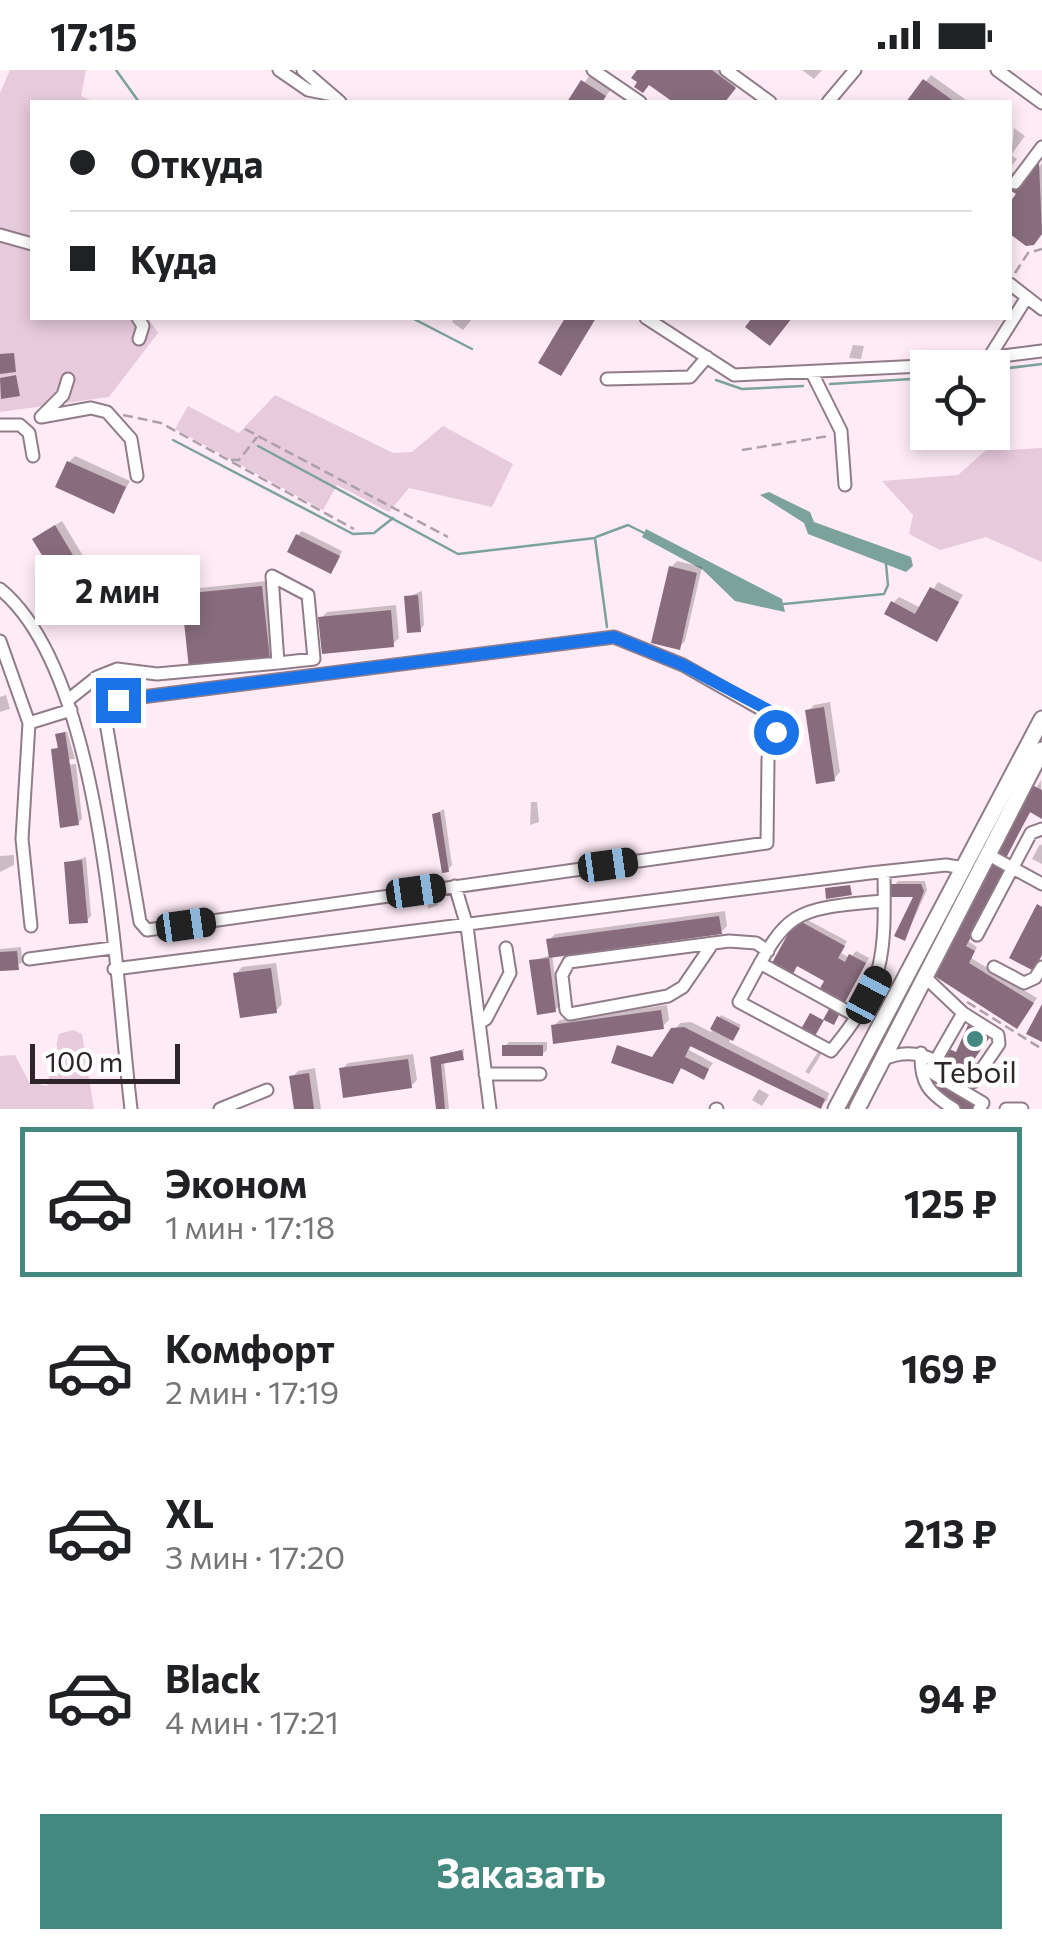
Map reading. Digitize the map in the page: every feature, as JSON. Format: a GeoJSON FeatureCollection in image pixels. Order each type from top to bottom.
{"type":"FeatureCollection","features":[{"type":"Feature","properties":{"kind":"main road"},"geometry":{"type":"LineString","coordinates":[[836,1109],[1042,719]]}},
{"type":"Feature","properties":{"kind":"main road"},"geometry":{"type":"LineString","coordinates":[[856,1109],[987,854],[1038,769],[1042,750]]}},
{"type":"Feature","properties":{"kind":"street"},"geometry":{"type":"LineString","coordinates":[[279,70],[325,98]]}},
{"type":"Feature","properties":{"kind":"street"},"geometry":{"type":"LineString","coordinates":[[302,70],[325,98]]}},
{"type":"Feature","properties":{"kind":"street"},"geometry":{"type":"LineString","coordinates":[[592,70],[637,100]]}},
{"type":"Feature","properties":{"kind":"street"},"geometry":{"type":"LineString","coordinates":[[726,70],[767,100]]}},
{"type":"Feature","properties":{"kind":"street"},"geometry":{"type":"LineString","coordinates":[[830,100],[855,70]]}},
{"type":"Feature","properties":{"kind":"street"},"geometry":{"type":"LineString","coordinates":[[998,70],[1042,104]]}},
{"type":"Feature","properties":{"kind":"street"},"geometry":{"type":"LineString","coordinates":[[1014,183],[1042,147]]}},
{"type":"Feature","properties":{"kind":"street"},"geometry":{"type":"LineString","coordinates":[[0,235],[30,243]]}},
{"type":"Feature","properties":{"kind":"street"},"geometry":{"type":"LineString","coordinates":[[1012,280],[1042,308]]}},
{"type":"Feature","properties":{"kind":"street"},"geometry":{"type":"LineString","coordinates":[[994,350],[1027,298]]}},
{"type":"Feature","properties":{"kind":"street"},"geometry":{"type":"LineString","coordinates":[[139,320],[143,326],[139,339]]}},
{"type":"Feature","properties":{"kind":"street"},"geometry":{"type":"LineString","coordinates":[[649,320],[734,376],[910,367]]}},
{"type":"Feature","properties":{"kind":"street"},"geometry":{"type":"LineString","coordinates":[[1010,354],[1042,350]]}},
{"type":"Feature","properties":{"kind":"street"},"geometry":{"type":"LineString","coordinates":[[607,379],[690,377],[706,357]]}},
{"type":"Feature","properties":{"kind":"street"},"geometry":{"type":"LineString","coordinates":[[812,373],[841,430],[845,486]]}},
{"type":"Feature","properties":{"kind":"street"},"geometry":{"type":"LineString","coordinates":[[68,379],[63,396],[42,416],[90,408],[107,412],[132,438],[137,476]]}},
{"type":"Feature","properties":{"kind":"street"},"geometry":{"type":"LineString","coordinates":[[0,425],[20,425],[29,434],[33,456]]}},
{"type":"Feature","properties":{"kind":"street"},"geometry":{"type":"LineString","coordinates":[[29,723],[70,705],[98,677],[117,670],[157,674],[278,663],[314,659],[308,595],[272,576],[278,663]]}},
{"type":"Feature","properties":{"kind":"street"},"geometry":{"type":"LineString","coordinates":[[0,588],[18,603],[36,633],[84,744],[131,1109]]}},
{"type":"Feature","properties":{"kind":"street"},"geometry":{"type":"LineString","coordinates":[[614,637],[683,665],[775,718],[768,759],[767,842],[455,886],[147,930],[140,922],[104,710],[118,700],[614,637]]}},
{"type":"Feature","properties":{"kind":"street"},"geometry":{"type":"LineString","coordinates":[[0,641],[29,723],[22,839],[30,926]]}},
{"type":"Feature","properties":{"kind":"street"},"geometry":{"type":"LineString","coordinates":[[0,686],[14,681]]}},
{"type":"Feature","properties":{"kind":"street"},"geometry":{"type":"LineString","coordinates":[[977,935],[1031,833],[1042,829]]}},
{"type":"Feature","properties":{"kind":"street"},"geometry":{"type":"LineString","coordinates":[[987,854],[1042,884]]}},
{"type":"Feature","properties":{"kind":"street"},"geometry":{"type":"LineString","coordinates":[[114,969],[884,872],[946,865],[964,868]]}},
{"type":"Feature","properties":{"kind":"street"},"geometry":{"type":"LineString","coordinates":[[884,872],[884,901],[881,972],[858,1017],[831,1052],[739,1002],[787,922],[803,911],[884,901]]}},
{"type":"Feature","properties":{"kind":"street"},"geometry":{"type":"LineString","coordinates":[[455,886],[467,926],[490,1109]]}},
{"type":"Feature","properties":{"kind":"street"},"geometry":{"type":"LineString","coordinates":[[714,943],[683,987],[668,996],[570,1014],[566,1010],[562,976],[569,962],[714,943],[746,941],[768,951]]}},
{"type":"Feature","properties":{"kind":"street"},"geometry":{"type":"LineString","coordinates":[[29,959],[112,948]]}},
{"type":"Feature","properties":{"kind":"street"},"geometry":{"type":"LineString","coordinates":[[479,1023],[486,1020],[510,972],[506,948]]}},
{"type":"Feature","properties":{"kind":"street"},"geometry":{"type":"LineString","coordinates":[[760,963],[858,1017]]}},
{"type":"Feature","properties":{"kind":"street"},"geometry":{"type":"LineString","coordinates":[[994,968],[1024,983],[1035,978],[1042,967]]}},
{"type":"Feature","properties":{"kind":"street"},"geometry":{"type":"LineString","coordinates":[[882,1060],[910,1050],[972,1082],[979,1078],[999,1044],[998,1035],[962,1013],[925,977]]}},
{"type":"Feature","properties":{"kind":"street"},"geometry":{"type":"LineString","coordinates":[[962,1013],[934,1060],[934,1074],[983,1103],[979,1109]]}},
{"type":"Feature","properties":{"kind":"street"},"geometry":{"type":"LineString","coordinates":[[921,1053],[922,1082],[929,1094],[954,1109]]}},
{"type":"Feature","properties":{"kind":"street"},"geometry":{"type":"LineString","coordinates":[[485,1074],[540,1074]]}},
{"type":"Feature","properties":{"kind":"street"},"geometry":{"type":"LineString","coordinates":[[220,1109],[267,1090]]}},
{"type":"Feature","properties":{"kind":"street"},"geometry":{"type":"LineString","coordinates":[[1006,1109],[1022,1109]]}},
{"type":"Feature","properties":{"kind":"path"},"geometry":{"type":"LineString","coordinates":[[1012,280],[1028,253],[1042,249]]}},
{"type":"Feature","properties":{"kind":"path"},"geometry":{"type":"LineString","coordinates":[[107,412],[161,423],[354,530]]}},
{"type":"Feature","properties":{"kind":"path"},"geometry":{"type":"LineString","coordinates":[[244,428],[448,537]]}},
{"type":"Feature","properties":{"kind":"path"},"geometry":{"type":"LineString","coordinates":[[742,450],[800,444],[841,430]]}},
{"type":"Feature","properties":{"kind":"path"},"geometry":{"type":"LineString","coordinates":[[228,460],[239,460],[257,436]]}},
{"type":"Feature","properties":{"kind":"path"},"geometry":{"type":"LineString","coordinates":[[960,997],[1042,1049]]}},
{"type":"Feature","properties":{"kind":"shaded area"},"geometry":{"type":"Polygon","coordinates":[[[10,70],[86,70],[81,96],[90,100],[30,100],[30,320],[149,320],[158,333],[109,397],[0,412],[0,93],[10,70]]]}},
{"type":"Feature","properties":{"kind":"shaded area"},"geometry":{"type":"Polygon","coordinates":[[[275,395],[393,453],[412,452],[443,426],[513,464],[492,507],[409,488],[389,512],[337,485],[323,510],[175,429],[188,406],[239,433],[275,395]]]}},
{"type":"Feature","properties":{"kind":"shaded area"},"geometry":{"type":"Polygon","coordinates":[[[1042,448],[1042,562],[986,537],[940,550],[909,534],[913,515],[882,481],[958,475],[986,450],[1042,448]]]}},
{"type":"Feature","properties":{"kind":"shaded area"},"geometry":{"type":"Polygon","coordinates":[[[769,492],[810,512],[814,522],[911,557],[913,566],[906,572],[808,534],[804,523],[760,495],[769,492]]]}},
{"type":"Feature","properties":{"kind":"shaded area"},"geometry":{"type":"Polygon","coordinates":[[[646,529],[782,599],[785,612],[735,601],[703,570],[642,537],[646,529]]]}},
{"type":"Feature","properties":{"kind":"shaded area"},"geometry":{"type":"Polygon","coordinates":[[[73,1030],[82,1034],[94,1109],[0,1109],[0,1056],[15,1055],[29,1082],[47,1086],[59,1034],[73,1030]]]}},
{"type":"Feature","properties":{"kind":"building"},"geometry":{"type":"Polygon","coordinates":[[[637,70],[712,70],[736,88],[727,100],[670,100],[649,85],[643,93],[634,87],[637,82],[631,78],[637,70]]]}},
{"type":"Feature","properties":{"kind":"building"},"geometry":{"type":"Polygon","coordinates":[[[923,79],[952,100],[907,100],[923,79]]]}},
{"type":"Feature","properties":{"kind":"building"},"geometry":{"type":"Polygon","coordinates":[[[581,80],[606,96],[603,100],[568,100],[581,80]]]}},
{"type":"Feature","properties":{"kind":"building"},"geometry":{"type":"Polygon","coordinates":[[[1039,162],[1042,234],[1034,245],[1026,246],[1012,236],[1012,199],[1016,194],[1012,182],[1020,188],[1039,162]]]}},
{"type":"Feature","properties":{"kind":"building"},"geometry":{"type":"Polygon","coordinates":[[[564,320],[595,320],[561,376],[538,363],[564,320]]]}},
{"type":"Feature","properties":{"kind":"building"},"geometry":{"type":"Polygon","coordinates":[[[750,320],[790,320],[770,346],[745,327],[750,320]]]}},
{"type":"Feature","properties":{"kind":"building"},"geometry":{"type":"Polygon","coordinates":[[[14,353],[16,372],[0,374],[0,354],[14,353]]]}},
{"type":"Feature","properties":{"kind":"building"},"geometry":{"type":"Polygon","coordinates":[[[16,375],[20,396],[1,399],[0,378],[16,375]]]}},
{"type":"Feature","properties":{"kind":"building"},"geometry":{"type":"Polygon","coordinates":[[[67,461],[126,487],[114,514],[55,487],[67,461]]]}},
{"type":"Feature","properties":{"kind":"building"},"geometry":{"type":"Polygon","coordinates":[[[55,525],[86,577],[64,591],[32,539],[55,525]]]}},
{"type":"Feature","properties":{"kind":"building"},"geometry":{"type":"Polygon","coordinates":[[[296,534],[340,556],[331,574],[287,552],[296,534]]]}},
{"type":"Feature","properties":{"kind":"building"},"geometry":{"type":"Polygon","coordinates":[[[669,566],[697,573],[680,650],[651,643],[669,566]]]}},
{"type":"Feature","properties":{"kind":"building"},"geometry":{"type":"Polygon","coordinates":[[[262,586],[270,660],[189,669],[181,594],[262,586]]]}},
{"type":"Feature","properties":{"kind":"building"},"geometry":{"type":"Polygon","coordinates":[[[930,587],[959,602],[937,642],[884,614],[891,601],[915,614],[930,587]]]}},
{"type":"Feature","properties":{"kind":"building"},"geometry":{"type":"Polygon","coordinates":[[[418,595],[421,632],[407,633],[404,596],[418,595]]]}},
{"type":"Feature","properties":{"kind":"building"},"geometry":{"type":"Polygon","coordinates":[[[391,610],[394,647],[322,654],[318,617],[391,610]]]}},
{"type":"Feature","properties":{"kind":"building"},"geometry":{"type":"Polygon","coordinates":[[[824,707],[835,781],[816,784],[805,710],[824,707]]]}},
{"type":"Feature","properties":{"kind":"building"},"geometry":{"type":"Polygon","coordinates":[[[65,732],[79,825],[60,828],[51,749],[58,748],[55,734],[65,732]]]}},
{"type":"Feature","properties":{"kind":"building"},"geometry":{"type":"Polygon","coordinates":[[[1032,785],[1042,790],[1042,819],[1030,812],[1006,858],[996,853],[1032,785]]]}},
{"type":"Feature","properties":{"kind":"building"},"geometry":{"type":"Polygon","coordinates":[[[440,812],[449,872],[442,873],[432,814],[440,812]]]}},
{"type":"Feature","properties":{"kind":"building"},"geometry":{"type":"Polygon","coordinates":[[[82,860],[88,923],[69,924],[64,862],[82,860]]]}},
{"type":"Feature","properties":{"kind":"building"},"geometry":{"type":"Polygon","coordinates":[[[991,863],[1008,872],[966,946],[975,951],[969,963],[1034,1003],[1017,1029],[933,975],[991,863]]]}},
{"type":"Feature","properties":{"kind":"building"},"geometry":{"type":"Polygon","coordinates":[[[891,884],[921,884],[924,891],[905,941],[894,936],[913,897],[891,897],[891,884]]]}},
{"type":"Feature","properties":{"kind":"building"},"geometry":{"type":"Polygon","coordinates":[[[850,885],[852,895],[826,899],[825,888],[850,885]]]}},
{"type":"Feature","properties":{"kind":"building"},"geometry":{"type":"Polygon","coordinates":[[[1037,904],[1042,907],[1042,955],[1034,971],[1009,958],[1037,904]]]}},
{"type":"Feature","properties":{"kind":"building"},"geometry":{"type":"Polygon","coordinates":[[[719,916],[722,934],[549,958],[546,939],[719,916]]]}},
{"type":"Feature","properties":{"kind":"building"},"geometry":{"type":"Polygon","coordinates":[[[796,919],[845,946],[838,958],[845,962],[849,954],[866,963],[844,1004],[819,990],[824,981],[797,966],[793,974],[772,963],[796,919]]]}},
{"type":"Feature","properties":{"kind":"building"},"geometry":{"type":"Polygon","coordinates":[[[17,951],[19,970],[0,971],[0,952],[17,951]]]}},
{"type":"Feature","properties":{"kind":"building"},"geometry":{"type":"Polygon","coordinates":[[[549,958],[556,1012],[537,1015],[529,960],[549,958]]]}},
{"type":"Feature","properties":{"kind":"building"},"geometry":{"type":"Polygon","coordinates":[[[271,968],[277,1013],[240,1018],[233,973],[271,968]]]}},
{"type":"Feature","properties":{"kind":"building"},"geometry":{"type":"Polygon","coordinates":[[[1042,1004],[1042,1042],[1026,1034],[1042,1004]]]}},
{"type":"Feature","properties":{"kind":"building"},"geometry":{"type":"Polygon","coordinates":[[[829,1009],[839,1015],[834,1025],[824,1020],[815,1036],[801,1029],[810,1013],[823,1020],[829,1009]]]}},
{"type":"Feature","properties":{"kind":"building"},"geometry":{"type":"Polygon","coordinates":[[[661,1010],[664,1029],[553,1044],[551,1025],[661,1010]]]}},
{"type":"Feature","properties":{"kind":"building"},"geometry":{"type":"Polygon","coordinates":[[[717,1016],[740,1028],[733,1041],[710,1029],[717,1016]]]}},
{"type":"Feature","properties":{"kind":"building"},"geometry":{"type":"Polygon","coordinates":[[[968,1025],[990,1037],[973,1061],[980,1065],[973,1078],[940,1061],[947,1048],[956,1052],[968,1025]]]}},
{"type":"Feature","properties":{"kind":"building"},"geometry":{"type":"Polygon","coordinates":[[[684,1027],[825,1099],[821,1109],[690,1046],[685,1057],[709,1069],[704,1080],[681,1068],[673,1084],[611,1063],[617,1045],[652,1057],[671,1028],[684,1027]]]}},
{"type":"Feature","properties":{"kind":"building"},"geometry":{"type":"Polygon","coordinates":[[[502,1045],[543,1045],[543,1056],[502,1056],[502,1045]]]}},
{"type":"Feature","properties":{"kind":"building"},"geometry":{"type":"Polygon","coordinates":[[[462,1050],[464,1060],[441,1064],[445,1109],[436,1109],[430,1057],[462,1050]]]}},
{"type":"Feature","properties":{"kind":"building"},"geometry":{"type":"Polygon","coordinates":[[[408,1059],[412,1088],[343,1098],[339,1068],[408,1059]]]}},
{"type":"Feature","properties":{"kind":"building"},"geometry":{"type":"Polygon","coordinates":[[[309,1073],[314,1109],[294,1109],[289,1076],[309,1073]]]}},
{"type":"Feature","properties":{"kind":"building"},"geometry":{"type":"Polygon","coordinates":[[[940,1084],[979,1109],[961,1109],[935,1092],[940,1084]]]}},
{"type":"Feature","properties":{"kind":"waterway"},"geometry":{"type":"LineString","coordinates":[[116,70],[138,100]]}},
{"type":"Feature","properties":{"kind":"waterway"},"geometry":{"type":"LineString","coordinates":[[416,320],[472,349]]}},
{"type":"Feature","properties":{"kind":"waterway"},"geometry":{"type":"LineString","coordinates":[[1010,368],[1042,364]]}},
{"type":"Feature","properties":{"kind":"waterway"},"geometry":{"type":"LineString","coordinates":[[830,384],[910,379]]}},
{"type":"Feature","properties":{"kind":"waterway"},"geometry":{"type":"LineString","coordinates":[[716,380],[742,389],[803,386]]}},
{"type":"Feature","properties":{"kind":"waterway"},"geometry":{"type":"LineString","coordinates":[[173,440],[353,534],[374,533],[393,518]]}},
{"type":"Feature","properties":{"kind":"waterway"},"geometry":{"type":"LineString","coordinates":[[258,446],[458,554],[595,538],[607,627]]}},
{"type":"Feature","properties":{"kind":"waterway"},"geometry":{"type":"LineString","coordinates":[[596,537],[628,525],[644,533]]}},
{"type":"Feature","properties":{"kind":"waterway"},"geometry":{"type":"LineString","coordinates":[[784,604],[884,594],[888,585],[886,564]]}},
{"type":"Feature","properties":{"kind":"place","name":"Teboil"},"geometry":{"type":"Point","coordinates":[975,1039]}},
{"type":"Feature","properties":{"kind":"route"},"geometry":{"type":"LineString","coordinates":[[118,700],[614,637],[683,665],[770,711],[776,732]]}}]}
